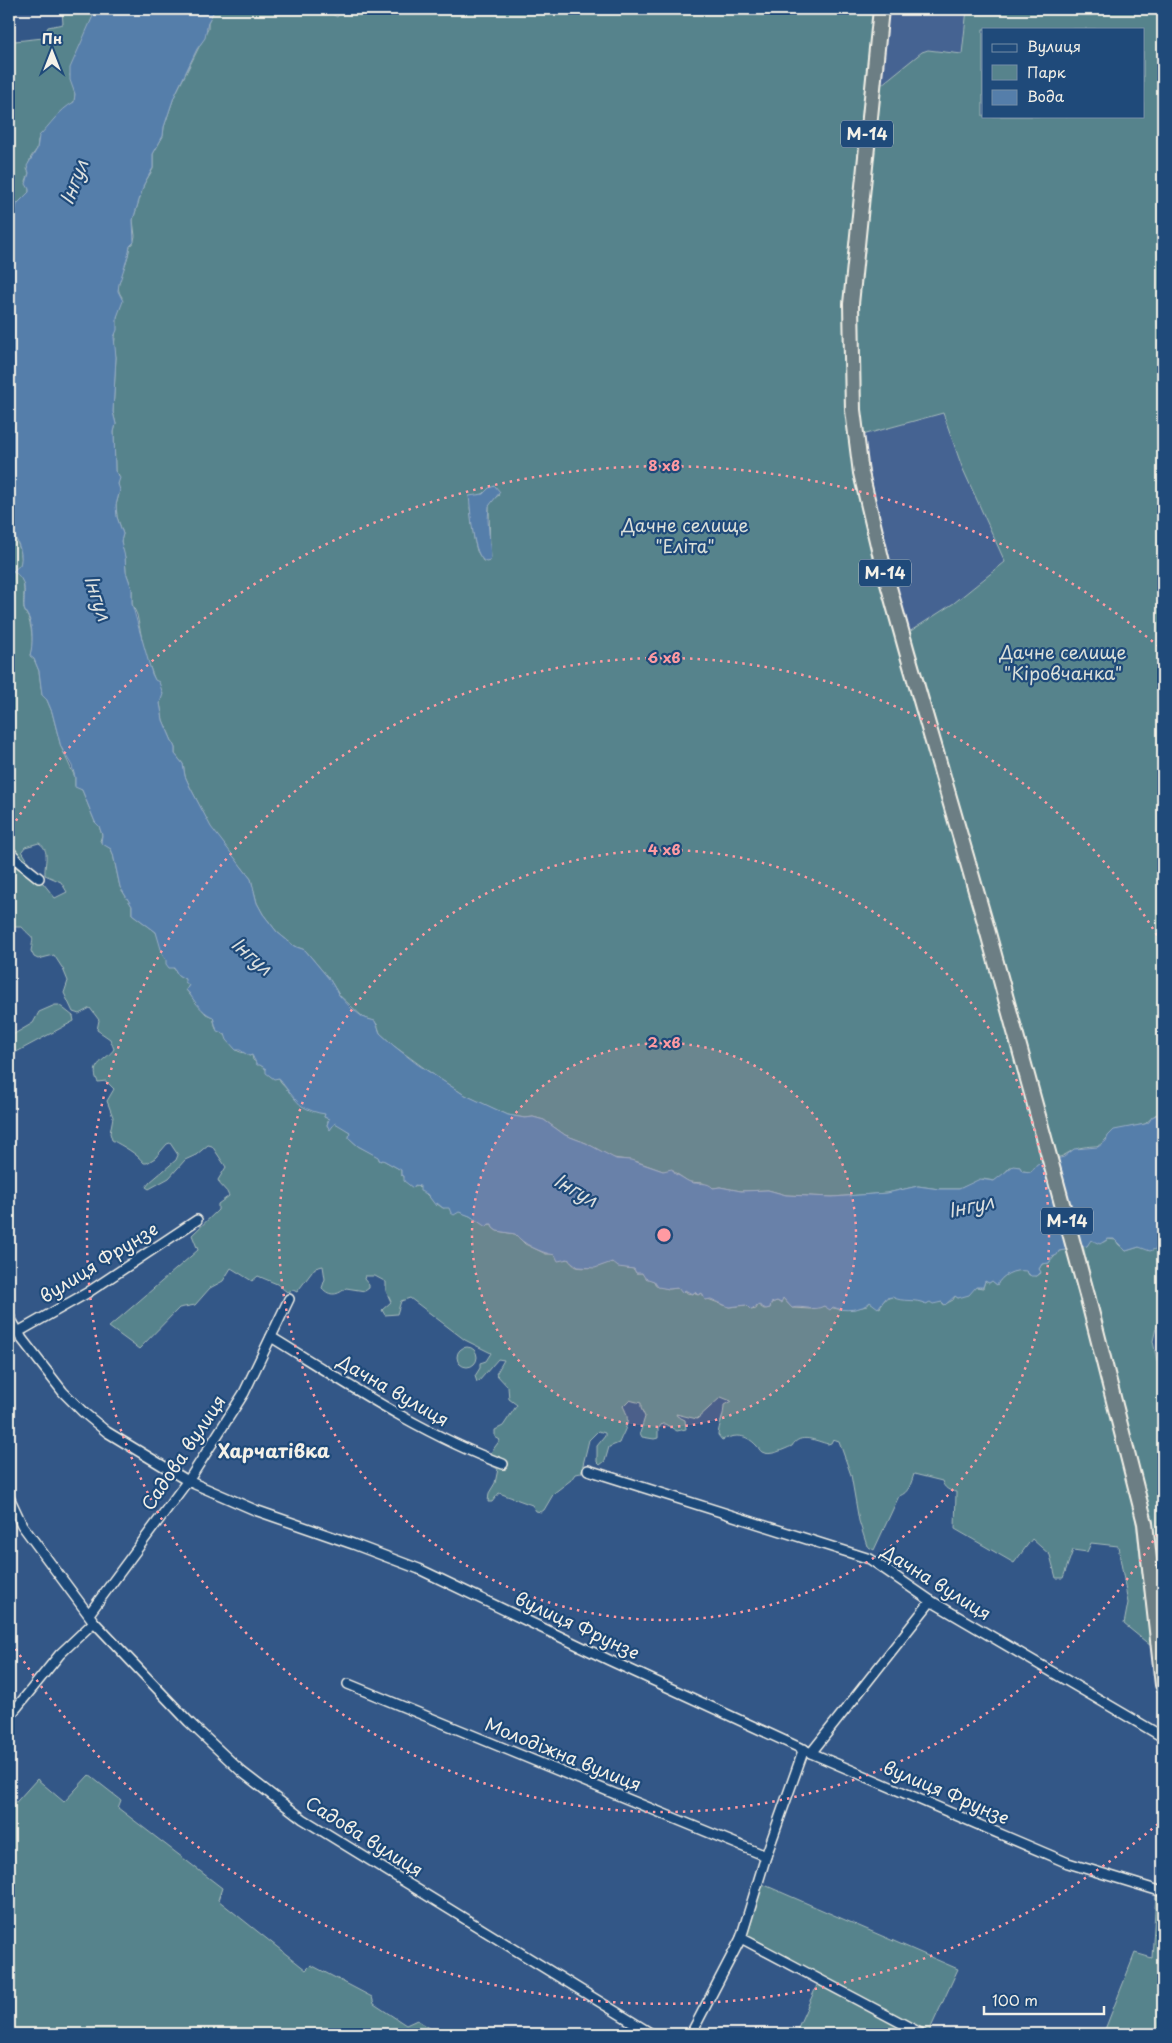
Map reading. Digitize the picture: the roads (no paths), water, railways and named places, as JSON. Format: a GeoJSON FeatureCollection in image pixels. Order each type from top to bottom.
{"type":"FeatureCollection","features":[{"type":"Feature","properties":{"kind":"highway","name":"М-14"},"geometry":{"type":"LineString","coordinates":[[882,9],[851,304],[851,357],[855,430],[863,480],[882,562],[1047,1148],[1146,1523],[1163,1685]]}},
{"type":"Feature","properties":{"kind":"street"},"geometry":{"type":"LineString","coordinates":[[9,850],[19,862],[39,878]]}},
{"type":"Feature","properties":{"kind":"street","name":"вулиця Фрунзе"},"geometry":{"type":"LineString","coordinates":[[18,1332],[87,1293],[197,1220]]}},
{"type":"Feature","properties":{"kind":"street","name":"Садова вулиця"},"geometry":{"type":"LineString","coordinates":[[9,1717],[91,1618],[188,1481],[244,1393],[289,1299]]}},
{"type":"Feature","properties":{"kind":"street","name":"вулиця Фрунзе"},"geometry":{"type":"LineString","coordinates":[[9,1316],[18,1332],[64,1392],[83,1412],[108,1432],[188,1481],[255,1510],[419,1569],[609,1660],[808,1751],[1068,1863],[1163,1892]]}},
{"type":"Feature","properties":{"kind":"street","name":"Дачна вулиця"},"geometry":{"type":"LineString","coordinates":[[271,1337],[435,1436],[466,1451],[503,1464]]}},
{"type":"Feature","properties":{"kind":"street","name":"Дачна вулиця"},"geometry":{"type":"LineString","coordinates":[[588,1470],[870,1559],[931,1601],[1163,1737]]}},
{"type":"Feature","properties":{"kind":"street","name":"Садова вулиця"},"geometry":{"type":"LineString","coordinates":[[9,1498],[22,1525],[91,1618],[189,1722],[269,1795],[303,1819],[652,2034]]}},
{"type":"Feature","properties":{"kind":"street"},"geometry":{"type":"LineString","coordinates":[[691,2034],[741,1938],[766,1856],[808,1751],[931,1601]]}},
{"type":"Feature","properties":{"kind":"street","name":"Молодіжна вулиця"},"geometry":{"type":"LineString","coordinates":[[348,1684],[766,1856]]}},
{"type":"Feature","properties":{"kind":"street"},"geometry":{"type":"LineString","coordinates":[[741,1938],[922,2034]]}},
{"type":"Feature","properties":{"kind":"water","name":"Інгул"},"geometry":{"type":"Polygon","coordinates":[[[96,9],[215,9],[208,22],[205,38],[197,49],[174,97],[163,136],[153,154],[153,168],[144,184],[133,220],[134,242],[130,246],[119,284],[118,291],[123,301],[117,317],[117,330],[114,337],[116,357],[113,412],[116,424],[114,432],[115,471],[120,478],[118,484],[120,490],[116,505],[117,517],[123,534],[121,541],[126,572],[132,589],[132,604],[152,674],[155,680],[159,682],[163,694],[160,703],[163,720],[175,748],[175,754],[183,764],[185,776],[211,827],[251,879],[257,903],[277,932],[294,946],[305,950],[351,1008],[364,1018],[375,1021],[380,1033],[394,1046],[417,1064],[463,1094],[508,1115],[544,1120],[565,1135],[586,1143],[616,1159],[631,1160],[663,1171],[672,1169],[675,1174],[688,1181],[705,1184],[713,1188],[720,1187],[741,1191],[768,1190],[786,1195],[832,1197],[887,1193],[918,1186],[959,1189],[980,1179],[994,1181],[1013,1166],[1020,1167],[1022,1171],[1031,1172],[1037,1164],[1064,1157],[1074,1149],[1098,1147],[1106,1141],[1114,1130],[1145,1124],[1152,1117],[1163,1112],[1163,1246],[1150,1251],[1139,1247],[1126,1251],[1114,1239],[1108,1239],[1100,1244],[1091,1240],[1087,1246],[1059,1251],[1057,1255],[1052,1257],[1049,1263],[1042,1264],[1039,1269],[1041,1272],[1037,1276],[1031,1276],[1026,1271],[1013,1272],[1002,1278],[997,1285],[992,1281],[989,1283],[985,1281],[983,1287],[976,1287],[969,1295],[958,1298],[955,1296],[945,1305],[942,1302],[926,1304],[892,1297],[886,1298],[878,1308],[870,1302],[863,1307],[853,1309],[837,1309],[833,1307],[830,1310],[824,1306],[820,1308],[792,1308],[783,1298],[781,1303],[777,1301],[771,1303],[770,1308],[766,1309],[759,1305],[751,1310],[746,1305],[729,1307],[711,1299],[705,1300],[702,1293],[698,1295],[695,1292],[692,1294],[685,1290],[682,1293],[678,1288],[658,1287],[654,1281],[645,1278],[642,1273],[636,1273],[634,1269],[618,1267],[612,1262],[595,1268],[578,1267],[568,1259],[558,1261],[555,1255],[533,1248],[515,1234],[497,1231],[493,1228],[492,1224],[486,1227],[470,1216],[459,1212],[454,1215],[449,1208],[443,1208],[437,1203],[436,1206],[427,1194],[420,1191],[420,1186],[415,1185],[413,1188],[404,1181],[401,1170],[383,1160],[380,1161],[378,1157],[358,1146],[349,1138],[350,1132],[335,1123],[330,1130],[327,1125],[329,1119],[324,1117],[325,1114],[302,1106],[279,1078],[274,1079],[266,1073],[266,1069],[257,1065],[252,1055],[249,1056],[240,1050],[236,1050],[227,1040],[225,1034],[217,1031],[213,1017],[202,1010],[186,990],[189,985],[185,982],[185,979],[178,975],[174,968],[169,968],[166,964],[156,932],[132,914],[132,906],[120,887],[111,849],[101,843],[102,835],[99,826],[95,822],[82,790],[75,787],[72,766],[61,747],[52,712],[47,700],[42,695],[39,671],[34,659],[30,656],[32,632],[29,618],[24,608],[24,587],[21,579],[13,571],[20,565],[21,554],[9,522],[9,245],[17,204],[29,192],[26,184],[29,173],[27,166],[37,149],[39,136],[59,113],[74,102],[75,94],[70,80],[70,68],[96,9]]]}},
{"type":"Feature","properties":{"kind":"water"},"geometry":{"type":"Polygon","coordinates":[[[495,486],[500,492],[489,506],[488,520],[491,557],[490,561],[486,562],[481,558],[475,542],[469,496],[483,494],[489,488],[495,486]]]}},
{"type":"Feature","properties":{"kind":"district","name":"Харчатівка"},"geometry":{"type":"Point","coordinates":[274,1451]}},
{"type":"Feature","properties":{"kind":"park label","name":"Дачне селище \"Еліта\""},"geometry":{"type":"Point","coordinates":[685,536]}},
{"type":"Feature","properties":{"kind":"park label","name":"Дачне селище \"Кіровчанка\""},"geometry":{"type":"Point","coordinates":[1063,663]}}]}
